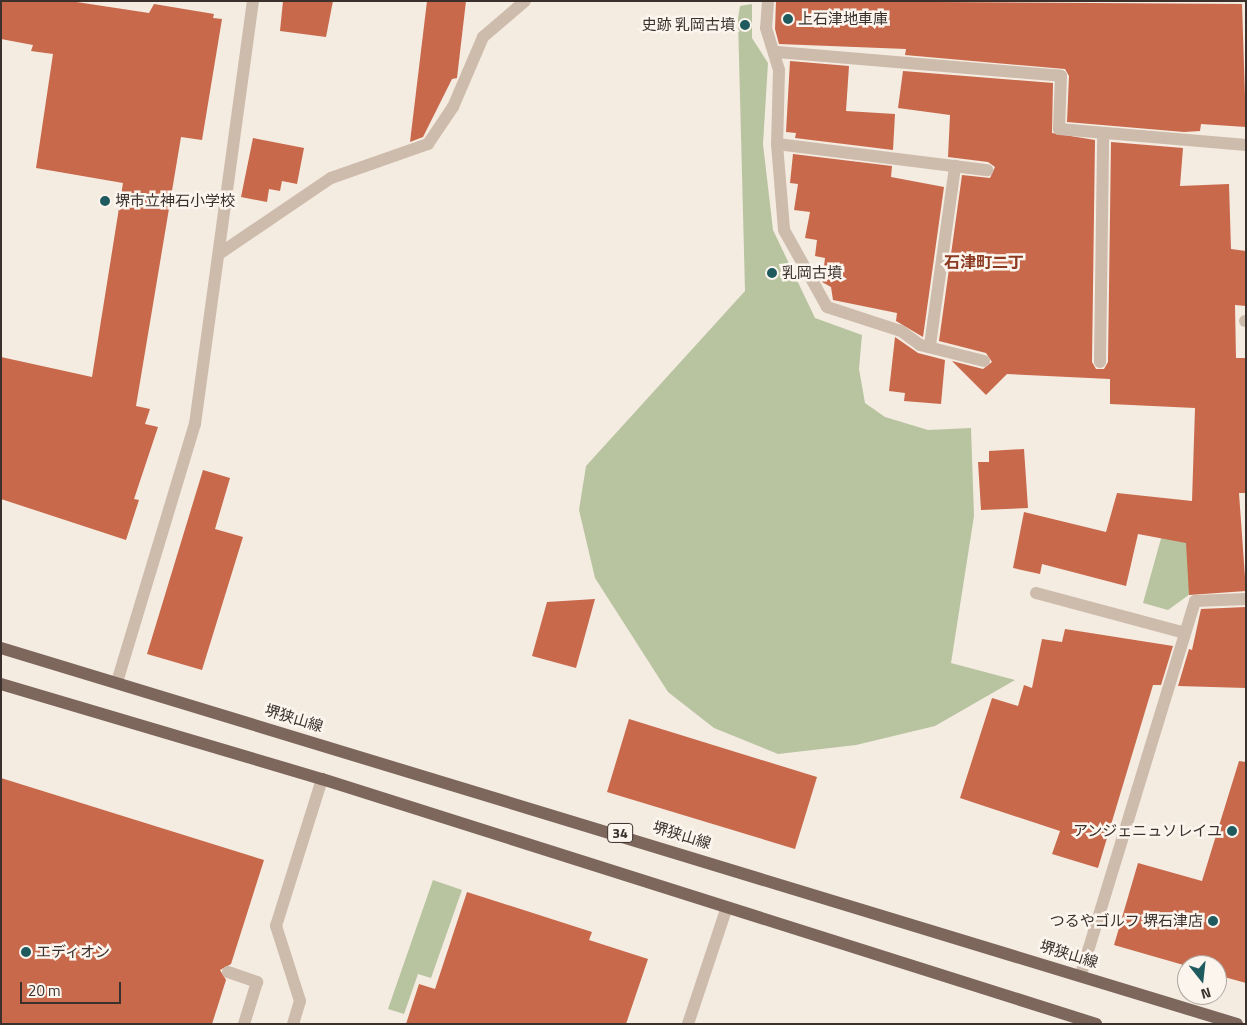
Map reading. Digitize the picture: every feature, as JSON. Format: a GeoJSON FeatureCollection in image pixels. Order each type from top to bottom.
{"type":"FeatureCollection","features":[{"type":"Feature","properties":{"kind":"main road","name":"堺狭山線"},"geometry":{"type":"LineString","coordinates":[[1,648],[1081,974],[1236,1024]]}},
{"type":"Feature","properties":{"kind":"main road"},"geometry":{"type":"LineString","coordinates":[[1,684],[322,779],[726,910],[1096,1024]]}},
{"type":"Feature","properties":{"kind":"street"},"geometry":{"type":"LineString","coordinates":[[117,682],[195,424],[253,1]]}},
{"type":"Feature","properties":{"kind":"street"},"geometry":{"type":"LineString","coordinates":[[219,254],[331,178],[428,144],[453,107],[483,37],[525,1]]}},
{"type":"Feature","properties":{"kind":"street"},"geometry":{"type":"LineString","coordinates":[[768,1],[766,28],[777,52],[777,144],[784,230],[828,307],[930,345],[984,361]]}},
{"type":"Feature","properties":{"kind":"street"},"geometry":{"type":"LineString","coordinates":[[777,52],[1061,76],[1059,129],[1246,145]]}},
{"type":"Feature","properties":{"kind":"street"},"geometry":{"type":"LineString","coordinates":[[1100,362],[1103,133]]}},
{"type":"Feature","properties":{"kind":"street"},"geometry":{"type":"LineString","coordinates":[[777,144],[987,170]]}},
{"type":"Feature","properties":{"kind":"street"},"geometry":{"type":"LineString","coordinates":[[930,345],[955,166]]}},
{"type":"Feature","properties":{"kind":"street"},"geometry":{"type":"LineString","coordinates":[[1036,593],[1185,633]]}},
{"type":"Feature","properties":{"kind":"street"},"geometry":{"type":"LineString","coordinates":[[1081,974],[1195,601],[1246,599]]}},
{"type":"Feature","properties":{"kind":"street"},"geometry":{"type":"LineString","coordinates":[[293,1024],[300,1001],[276,926],[322,779]]}},
{"type":"Feature","properties":{"kind":"street"},"geometry":{"type":"LineString","coordinates":[[688,1024],[726,910]]}},
{"type":"Feature","properties":{"kind":"street"},"geometry":{"type":"LineString","coordinates":[[228,972],[257,982],[244,1024]]}},
{"type":"Feature","properties":{"kind":"green space"},"geometry":{"type":"Polygon","coordinates":[[[752,4],[752,38],[768,63],[763,144],[773,230],[815,318],[862,335],[859,369],[865,403],[885,417],[928,430],[971,428],[974,516],[951,663],[1015,680],[935,726],[856,745],[778,754],[714,728],[668,692],[595,578],[579,510],[586,466],[745,291],[738,19],[740,6],[752,4]]]}},
{"type":"Feature","properties":{"kind":"green space"},"geometry":{"type":"Polygon","coordinates":[[[1162,535],[1187,539],[1190,594],[1168,610],[1143,603],[1162,535]]]}},
{"type":"Feature","properties":{"kind":"green space"},"geometry":{"type":"Polygon","coordinates":[[[433,880],[462,890],[431,978],[418,974],[404,1014],[388,1009],[433,880]]]}},
{"type":"Feature","properties":{"kind":"building"},"geometry":{"type":"Polygon","coordinates":[[[1,1],[70,1],[149,13],[154,4],[214,14],[213,18],[222,19],[202,140],[181,137],[136,406],[150,409],[145,424],[158,427],[134,499],[139,500],[126,540],[1,499],[1,357],[92,377],[123,183],[36,168],[53,54],[31,51],[33,45],[1,39],[1,1]]]}},
{"type":"Feature","properties":{"kind":"building"},"geometry":{"type":"Polygon","coordinates":[[[283,1],[333,1],[326,37],[280,31],[283,1]]]}},
{"type":"Feature","properties":{"kind":"building"},"geometry":{"type":"Polygon","coordinates":[[[427,1],[466,1],[457,78],[452,79],[423,137],[410,142],[427,1]]]}},
{"type":"Feature","properties":{"kind":"building"},"geometry":{"type":"Polygon","coordinates":[[[776,1],[1242,4],[1246,127],[1201,124],[1200,131],[1184,132],[1067,122],[1069,76],[1065,69],[905,55],[906,49],[779,44],[775,29],[776,1]]]}},
{"type":"Feature","properties":{"kind":"building"},"geometry":{"type":"Polygon","coordinates":[[[790,61],[849,66],[846,111],[895,114],[893,150],[795,138],[796,133],[786,132],[790,61]]]}},
{"type":"Feature","properties":{"kind":"building"},"geometry":{"type":"Polygon","coordinates":[[[903,71],[1053,83],[1052,133],[1095,140],[1092,362],[1096,369],[1104,369],[1108,362],[1111,142],[1183,148],[1180,186],[1229,184],[1231,249],[1246,251],[1246,306],[1235,305],[1236,358],[1246,358],[1246,493],[1239,493],[1246,591],[1189,595],[1186,543],[1138,534],[1126,586],[1042,564],[1040,574],[1013,568],[1024,512],[1106,532],[1117,493],[1192,501],[1195,408],[1110,404],[1110,379],[1007,374],[986,395],[952,361],[983,369],[992,362],[986,353],[939,341],[962,175],[990,178],[995,167],[988,162],[948,157],[950,115],[898,108],[903,71]]]}},
{"type":"Feature","properties":{"kind":"building"},"geometry":{"type":"Polygon","coordinates":[[[253,138],[304,148],[297,184],[282,181],[280,191],[269,189],[267,202],[241,197],[253,138]]]}},
{"type":"Feature","properties":{"kind":"building"},"geometry":{"type":"Polygon","coordinates":[[[793,154],[892,166],[891,177],[944,187],[923,337],[896,321],[897,313],[833,300],[831,287],[822,282],[825,258],[815,256],[817,240],[805,238],[810,212],[794,210],[798,184],[790,183],[793,154]]]}},
{"type":"Feature","properties":{"kind":"building"},"geometry":{"type":"Polygon","coordinates":[[[895,337],[918,353],[945,360],[941,404],[904,401],[905,393],[889,391],[895,337]]]}},
{"type":"Feature","properties":{"kind":"building"},"geometry":{"type":"Polygon","coordinates":[[[1024,449],[1028,508],[981,510],[978,462],[989,462],[989,451],[1024,449]]]}},
{"type":"Feature","properties":{"kind":"building"},"geometry":{"type":"Polygon","coordinates":[[[203,470],[230,478],[215,529],[243,537],[202,670],[147,654],[203,470]]]}},
{"type":"Feature","properties":{"kind":"building"},"geometry":{"type":"Polygon","coordinates":[[[595,599],[576,668],[532,656],[547,602],[595,599]]]}},
{"type":"Feature","properties":{"kind":"building"},"geometry":{"type":"Polygon","coordinates":[[[1246,607],[1246,688],[1178,686],[1189,649],[1192,650],[1201,609],[1246,607]]]}},
{"type":"Feature","properties":{"kind":"building"},"geometry":{"type":"Polygon","coordinates":[[[1065,629],[1173,646],[1161,685],[1153,685],[1098,868],[1052,854],[1060,831],[960,798],[992,698],[1018,706],[1024,685],[1032,688],[1042,639],[1062,642],[1065,629]]]}},
{"type":"Feature","properties":{"kind":"building"},"geometry":{"type":"Polygon","coordinates":[[[629,719],[817,777],[795,849],[607,792],[629,719]]]}},
{"type":"Feature","properties":{"kind":"building"},"geometry":{"type":"Polygon","coordinates":[[[1239,761],[1246,762],[1246,983],[1227,978],[1227,955],[1177,955],[1177,963],[1114,945],[1138,863],[1202,881],[1239,761]]]}},
{"type":"Feature","properties":{"kind":"building"},"geometry":{"type":"Polygon","coordinates":[[[1,778],[264,860],[231,964],[220,970],[226,980],[212,1024],[1,1024],[1,778]]]}},
{"type":"Feature","properties":{"kind":"building"},"geometry":{"type":"Polygon","coordinates":[[[467,892],[592,932],[589,940],[648,959],[626,1024],[406,1024],[419,984],[435,989],[467,892]]]}},
{"type":"Feature","properties":{"kind":"place","name":"上石津地車庫"},"geometry":{"type":"Point","coordinates":[788,19]}},
{"type":"Feature","properties":{"kind":"place","name":"史跡 乳岡古墳"},"geometry":{"type":"Point","coordinates":[745,25]}},
{"type":"Feature","properties":{"kind":"place","name":"堺市立神石小学校"},"geometry":{"type":"Point","coordinates":[105,201]}},
{"type":"Feature","properties":{"kind":"place","name":"乳岡古墳"},"geometry":{"type":"Point","coordinates":[772,273]}},
{"type":"Feature","properties":{"kind":"place","name":"アンジェニュソレイユ"},"geometry":{"type":"Point","coordinates":[1232,831]}},
{"type":"Feature","properties":{"kind":"place","name":"つるやゴルフ 堺石津店"},"geometry":{"type":"Point","coordinates":[1213,921]}},
{"type":"Feature","properties":{"kind":"place","name":"エディオン"},"geometry":{"type":"Point","coordinates":[26,952]}},
{"type":"Feature","properties":{"kind":"district","name":"石津町二丁"},"geometry":{"type":"Point","coordinates":[984,262]}}]}
